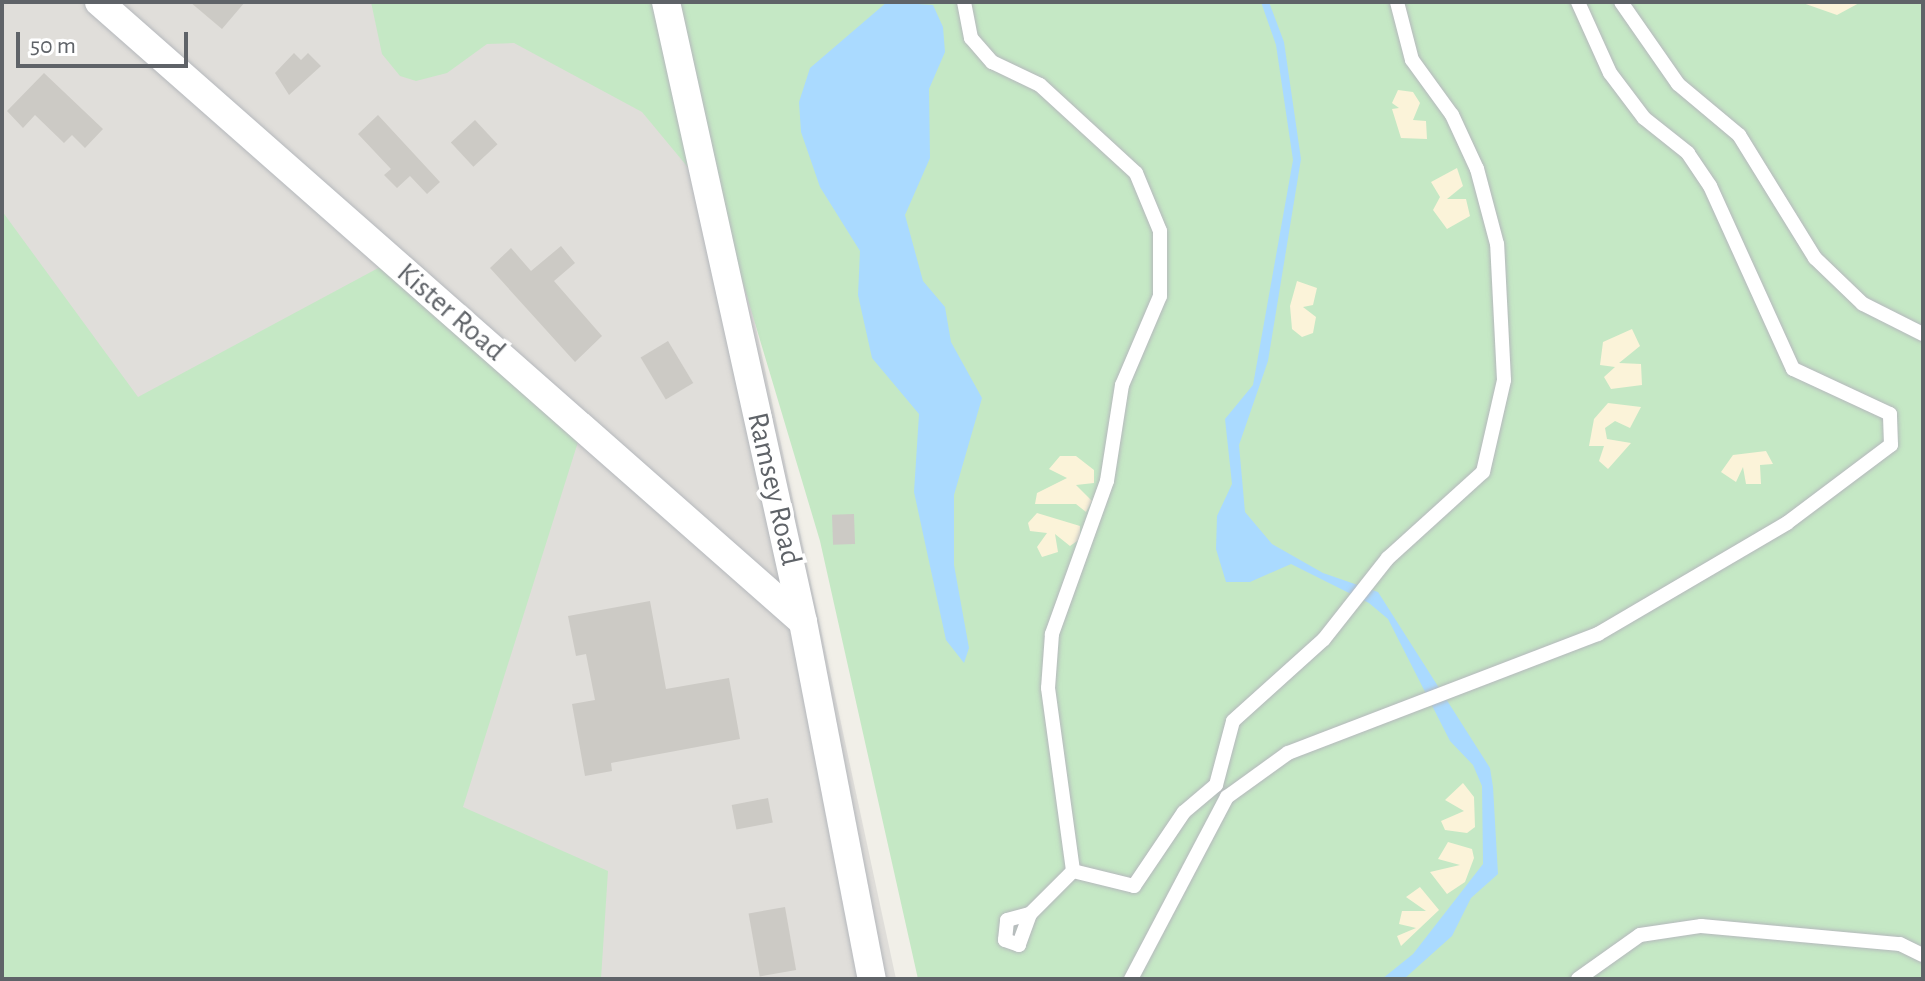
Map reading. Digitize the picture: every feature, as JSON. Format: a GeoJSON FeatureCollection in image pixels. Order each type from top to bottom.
{"type":"FeatureCollection","features":[{"type":"Feature","properties":{"kind":"street","name":"Kister Road"},"geometry":{"type":"LineString","coordinates":[[99,2],[803,622]]}},
{"type":"Feature","properties":{"kind":"street","name":"Ramsey Road"},"geometry":{"type":"LineString","coordinates":[[666,2],[803,622],[872,979]]}},
{"type":"Feature","properties":{"kind":"lane"},"geometry":{"type":"LineString","coordinates":[[964,2],[971,38],[992,62],[1040,85],[1136,173],[1160,231],[1160,296],[1122,385],[1107,481],[1052,634],[1048,688],[1073,871]]}},
{"type":"Feature","properties":{"kind":"lane"},"geometry":{"type":"LineString","coordinates":[[1073,871],[1134,886],[1184,812],[1216,785],[1233,721],[1324,639],[1388,558],[1483,472],[1504,380],[1497,244],[1477,169],[1452,115],[1412,60],[1397,2]]}},
{"type":"Feature","properties":{"kind":"lane"},"geometry":{"type":"LineString","coordinates":[[1131,979],[1227,797],[1288,753],[1598,634],[1843,486],[1891,445],[1890,414],[1793,369],[1710,186],[1688,153],[1644,118],[1610,73],[1578,2]]}},
{"type":"Feature","properties":{"kind":"lane"},"geometry":{"type":"LineString","coordinates":[[1621,2],[1678,84],[1739,135],[1815,258],[1863,304],[1923,334]]}},
{"type":"Feature","properties":{"kind":"lane"},"geometry":{"type":"LineString","coordinates":[[1030,914],[1073,871]]}},
{"type":"Feature","properties":{"kind":"lane"},"geometry":{"type":"LineString","coordinates":[[1578,979],[1640,935],[1701,926],[1900,944],[1923,955]]}},
{"type":"Feature","properties":{"kind":"shaded area"},"geometry":{"type":"Polygon","coordinates":[[[2,2],[686,2],[896,979],[2,979],[2,2]]]}},
{"type":"Feature","properties":{"kind":"green space"},"geometry":{"type":"Polygon","coordinates":[[[371,2],[1923,2],[1923,979],[918,979],[820,541],[720,206],[642,112],[514,43],[487,44],[447,73],[416,81],[400,76],[382,54],[371,2]]]}},
{"type":"Feature","properties":{"kind":"green space"},"geometry":{"type":"Polygon","coordinates":[[[2,211],[138,397],[382,266],[578,442],[463,807],[608,871],[601,979],[2,979],[2,211]]]}},
{"type":"Feature","properties":{"kind":"sand"},"geometry":{"type":"Polygon","coordinates":[[[1800,2],[1861,2],[1837,15],[1800,2]]]}},
{"type":"Feature","properties":{"kind":"sand"},"geometry":{"type":"Polygon","coordinates":[[[1398,90],[1413,92],[1420,103],[1413,120],[1426,121],[1427,139],[1401,138],[1392,109],[1399,108],[1392,103],[1398,90]]]}},
{"type":"Feature","properties":{"kind":"sand"},"geometry":{"type":"Polygon","coordinates":[[[1457,168],[1463,186],[1447,199],[1466,199],[1470,216],[1447,229],[1433,210],[1440,197],[1431,182],[1457,168]]]}},
{"type":"Feature","properties":{"kind":"sand"},"geometry":{"type":"Polygon","coordinates":[[[1297,281],[1317,288],[1313,305],[1303,307],[1316,317],[1313,333],[1302,337],[1292,329],[1290,306],[1297,281]]]}},
{"type":"Feature","properties":{"kind":"sand"},"geometry":{"type":"Polygon","coordinates":[[[1632,329],[1640,346],[1619,363],[1641,364],[1642,385],[1611,389],[1604,377],[1615,367],[1600,365],[1603,342],[1632,329]]]}},
{"type":"Feature","properties":{"kind":"sand"},"geometry":{"type":"Polygon","coordinates":[[[1608,403],[1641,407],[1630,428],[1615,421],[1605,428],[1607,439],[1631,443],[1608,469],[1599,461],[1604,446],[1589,446],[1594,419],[1608,403]]]}},
{"type":"Feature","properties":{"kind":"sand"},"geometry":{"type":"Polygon","coordinates":[[[1766,451],[1773,464],[1760,465],[1761,484],[1746,484],[1743,467],[1736,482],[1721,472],[1733,455],[1766,451]]]}},
{"type":"Feature","properties":{"kind":"sand"},"geometry":{"type":"Polygon","coordinates":[[[1060,456],[1076,456],[1094,470],[1094,483],[1076,485],[1092,501],[1086,512],[1076,504],[1035,504],[1037,493],[1067,478],[1049,469],[1060,456]]]}},
{"type":"Feature","properties":{"kind":"sand"},"geometry":{"type":"Polygon","coordinates":[[[1037,513],[1080,526],[1080,539],[1070,546],[1055,534],[1058,552],[1042,557],[1037,547],[1047,533],[1030,531],[1028,523],[1037,513]]]}},
{"type":"Feature","properties":{"kind":"sand"},"geometry":{"type":"Polygon","coordinates":[[[1463,783],[1474,797],[1475,827],[1467,833],[1445,830],[1441,821],[1464,811],[1445,800],[1463,783]]]}},
{"type":"Feature","properties":{"kind":"sand"},"geometry":{"type":"Polygon","coordinates":[[[1448,842],[1472,849],[1474,858],[1465,882],[1447,894],[1430,872],[1460,865],[1438,859],[1448,842]]]}},
{"type":"Feature","properties":{"kind":"sand"},"geometry":{"type":"Polygon","coordinates":[[[1420,887],[1439,910],[1401,946],[1397,936],[1416,928],[1399,924],[1402,911],[1426,911],[1406,897],[1420,887]]]}},
{"type":"Feature","properties":{"kind":"water"},"geometry":{"type":"Polygon","coordinates":[[[887,2],[933,5],[943,27],[945,52],[929,89],[930,158],[905,215],[923,281],[945,307],[951,342],[982,398],[954,495],[954,565],[969,648],[964,663],[946,640],[914,492],[919,414],[872,358],[858,295],[860,251],[820,187],[801,132],[799,102],[810,68],[887,2]]]}},
{"type":"Feature","properties":{"kind":"water"},"geometry":{"type":"Polygon","coordinates":[[[1261,2],[1269,2],[1284,42],[1301,159],[1268,361],[1239,445],[1245,512],[1272,544],[1323,573],[1378,592],[1490,768],[1493,787],[1498,874],[1471,898],[1452,936],[1404,979],[1382,979],[1413,954],[1483,864],[1482,786],[1473,765],[1450,741],[1388,619],[1369,603],[1291,564],[1250,582],[1226,582],[1216,549],[1217,516],[1232,484],[1225,419],[1253,385],[1293,160],[1276,45],[1261,2]]]}},
{"type":"Feature","properties":{"kind":"building"},"geometry":{"type":"Polygon","coordinates":[[[190,2],[245,2],[222,29],[190,2]]]}},
{"type":"Feature","properties":{"kind":"building"},"geometry":{"type":"Polygon","coordinates":[[[294,53],[301,60],[308,53],[321,66],[289,95],[275,73],[294,53]]]}},
{"type":"Feature","properties":{"kind":"building"},"geometry":{"type":"Polygon","coordinates":[[[44,73],[103,129],[85,148],[72,135],[64,143],[35,115],[23,128],[7,111],[44,73]]]}},
{"type":"Feature","properties":{"kind":"building"},"geometry":{"type":"Polygon","coordinates":[[[378,115],[440,182],[427,194],[410,176],[397,188],[384,175],[391,169],[358,134],[378,115]]]}},
{"type":"Feature","properties":{"kind":"building"},"geometry":{"type":"Polygon","coordinates":[[[475,120],[498,144],[473,167],[451,143],[475,120]]]}},
{"type":"Feature","properties":{"kind":"building"},"geometry":{"type":"Polygon","coordinates":[[[561,246],[575,263],[554,281],[602,336],[575,362],[490,268],[511,248],[531,271],[561,246]]]}},
{"type":"Feature","properties":{"kind":"building"},"geometry":{"type":"Polygon","coordinates":[[[668,341],[693,383],[666,399],[641,357],[668,341]]]}},
{"type":"Feature","properties":{"kind":"building"},"geometry":{"type":"Polygon","coordinates":[[[854,514],[855,544],[833,545],[832,515],[854,514]]]}},
{"type":"Feature","properties":{"kind":"building"},"geometry":{"type":"Polygon","coordinates":[[[650,601],[666,689],[729,678],[740,739],[611,763],[612,771],[585,776],[572,704],[595,700],[586,654],[576,656],[568,616],[650,601]]]}},
{"type":"Feature","properties":{"kind":"building"},"geometry":{"type":"Polygon","coordinates":[[[768,798],[773,823],[736,830],[732,805],[768,798]]]}},
{"type":"Feature","properties":{"kind":"building"},"geometry":{"type":"Polygon","coordinates":[[[785,907],[796,970],[760,976],[749,913],[785,907]]]}}]}
